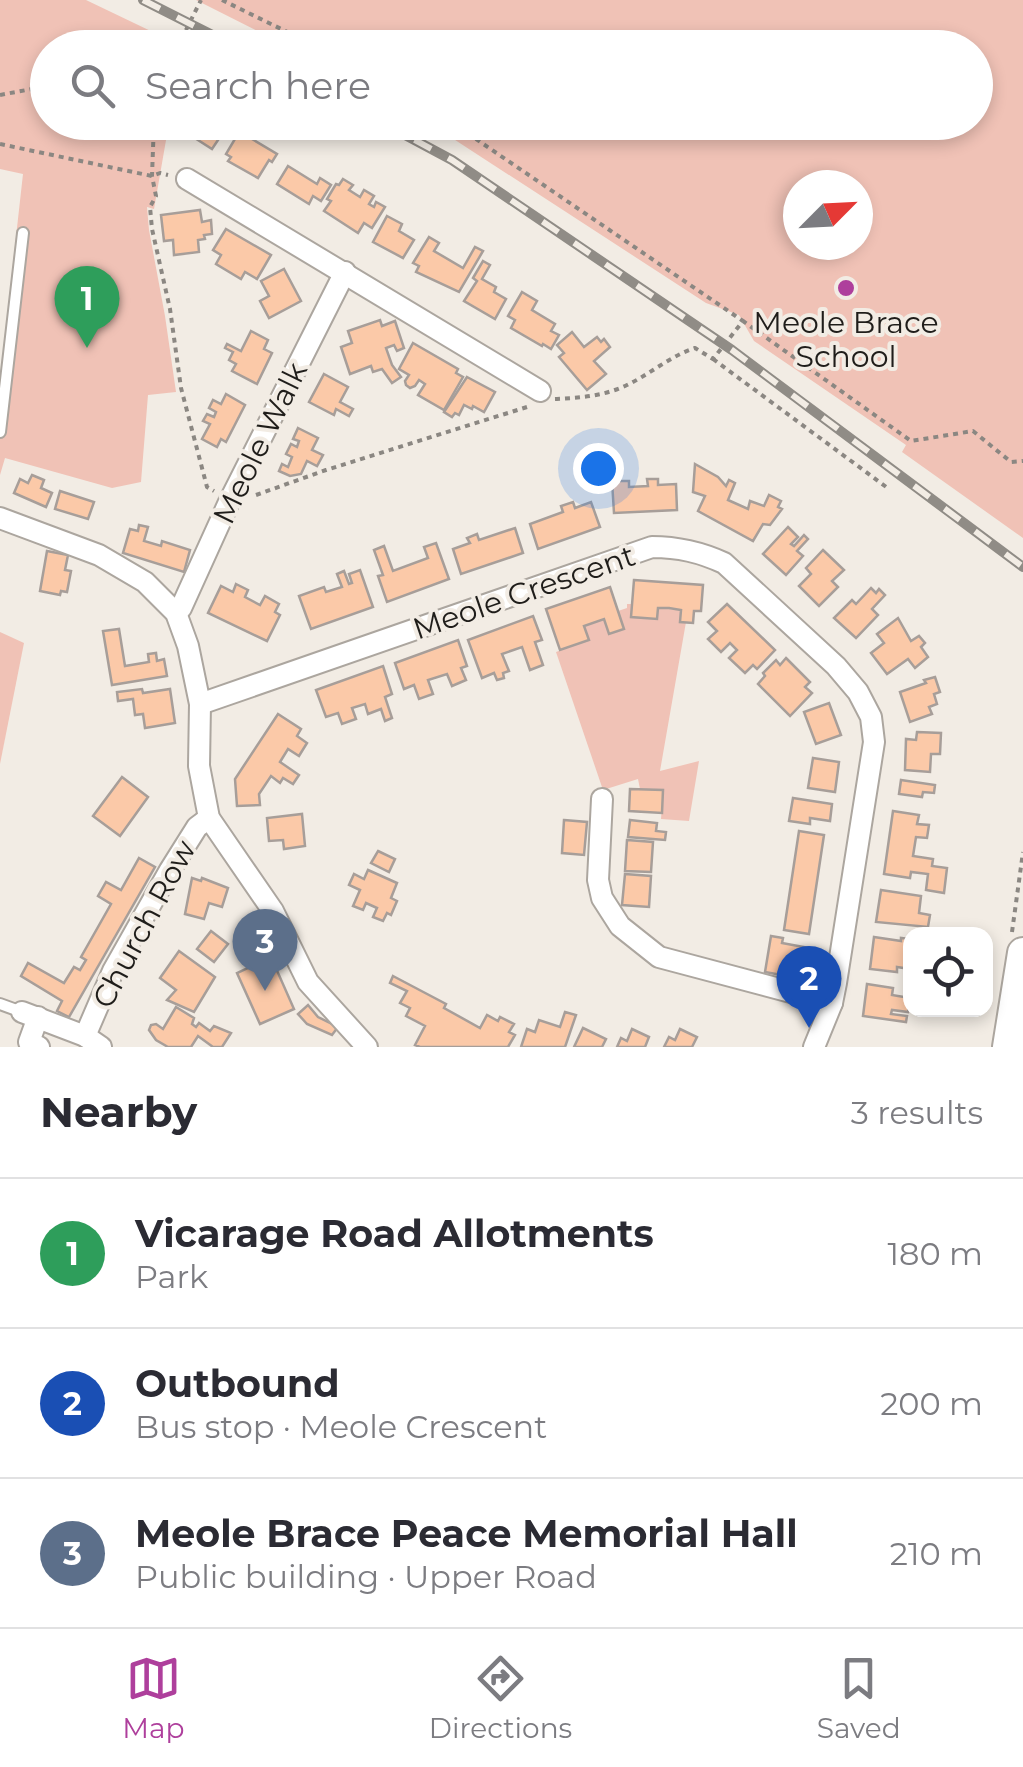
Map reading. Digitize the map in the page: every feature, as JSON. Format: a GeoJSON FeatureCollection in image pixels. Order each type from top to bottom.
{"type":"FeatureCollection","features":[{"type":"Feature","properties":{"kind":"main road"},"geometry":{"type":"LineString","coordinates":[[1008,1047],[1023,953]]}},
{"type":"Feature","properties":{"kind":"street"},"geometry":{"type":"LineString","coordinates":[[187,179],[345,272],[538,400]]}},
{"type":"Feature","properties":{"kind":"street","name":"Meole Walk"},"geometry":{"type":"LineString","coordinates":[[176,613],[345,272]]}},
{"type":"Feature","properties":{"kind":"street"},"geometry":{"type":"LineString","coordinates":[[0,518],[99,556],[145,582],[176,613],[188,646],[200,704],[200,766],[209,818],[272,911],[308,982],[367,1047]]}},
{"type":"Feature","properties":{"kind":"street","name":"Meole Crescent"},"geometry":{"type":"LineString","coordinates":[[200,704],[652,547],[676,547],[724,563],[836,666],[872,717],[874,742],[854,878],[832,1003],[814,1047]]}},
{"type":"Feature","properties":{"kind":"street"},"geometry":{"type":"LineString","coordinates":[[602,799],[598,880],[602,898],[620,926],[659,957],[832,1003]]}},
{"type":"Feature","properties":{"kind":"street","name":"Church Row"},"geometry":{"type":"LineString","coordinates":[[93,1041],[113,971],[170,870],[197,827],[209,818]]}},
{"type":"Feature","properties":{"kind":"street"},"geometry":{"type":"LineString","coordinates":[[39,1047],[28,1042],[30,1014],[93,1041]]}},
{"type":"Feature","properties":{"kind":"lane"},"geometry":{"type":"LineString","coordinates":[[0,432],[23,233]]}},
{"type":"Feature","properties":{"kind":"lane"},"geometry":{"type":"LineString","coordinates":[[0,1004],[30,1014]]}},
{"type":"Feature","properties":{"kind":"path"},"geometry":{"type":"LineString","coordinates":[[186,30],[201,0]]}},
{"type":"Feature","properties":{"kind":"path"},"geometry":{"type":"LineString","coordinates":[[222,0],[283,30]]}},
{"type":"Feature","properties":{"kind":"path"},"geometry":{"type":"LineString","coordinates":[[0,94],[30,89]]}},
{"type":"Feature","properties":{"kind":"path"},"geometry":{"type":"LineString","coordinates":[[153,140],[152,176],[156,196],[150,207],[152,229],[170,309],[181,388],[207,487],[230,500],[266,494],[326,470],[538,400],[586,398],[624,387],[695,348],[890,488]]}},
{"type":"Feature","properties":{"kind":"path"},"geometry":{"type":"LineString","coordinates":[[477,140],[911,440],[973,431],[1011,462],[1023,461]]}},
{"type":"Feature","properties":{"kind":"path"},"geometry":{"type":"LineString","coordinates":[[0,144],[152,176]]}},
{"type":"Feature","properties":{"kind":"path"},"geometry":{"type":"LineString","coordinates":[[713,359],[742,322]]}},
{"type":"Feature","properties":{"kind":"shaded area"},"geometry":{"type":"Polygon","coordinates":[[[0,0],[86,0],[149,30],[30,30],[30,140],[166,140],[154,209],[147,207],[176,392],[148,395],[141,482],[112,488],[5,458],[0,475],[0,380],[23,174],[0,169],[0,0]]]}},
{"type":"Feature","properties":{"kind":"shaded area","name":"Meole Brace School"},"geometry":{"type":"Polygon","coordinates":[[[196,0],[1023,0],[1023,538],[902,452],[906,445],[754,341],[739,315],[706,303],[455,140],[993,140],[993,30],[255,30],[196,0]]]}},
{"type":"Feature","properties":{"kind":"shaded area"},"geometry":{"type":"Polygon","coordinates":[[[627,604],[656,619],[658,608],[681,610],[680,621],[686,622],[660,771],[699,761],[689,821],[661,819],[663,791],[640,789],[638,779],[603,790],[556,652],[589,640],[584,626],[604,619],[624,629],[618,611],[627,608],[627,604]]]}},
{"type":"Feature","properties":{"kind":"shaded area"},"geometry":{"type":"Polygon","coordinates":[[[0,632],[24,643],[0,764],[0,632]]]}},
{"type":"Feature","properties":{"kind":"building"},"geometry":{"type":"Polygon","coordinates":[[[198,140],[218,140],[212,149],[198,140]]]}},
{"type":"Feature","properties":{"kind":"building"},"geometry":{"type":"Polygon","coordinates":[[[234,140],[254,140],[277,154],[258,178],[228,161],[231,157],[226,154],[234,140]]]}},
{"type":"Feature","properties":{"kind":"building"},"geometry":{"type":"Polygon","coordinates":[[[288,166],[317,184],[320,178],[331,185],[321,201],[313,196],[309,204],[277,184],[288,166]]]}},
{"type":"Feature","properties":{"kind":"building"},"geometry":{"type":"Polygon","coordinates":[[[343,179],[353,185],[349,190],[360,197],[364,190],[374,196],[369,204],[374,207],[376,202],[385,207],[372,228],[364,223],[358,233],[324,211],[331,201],[327,199],[343,179]]]}},
{"type":"Feature","properties":{"kind":"building"},"geometry":{"type":"Polygon","coordinates":[[[200,210],[202,222],[211,220],[212,234],[198,240],[199,252],[174,255],[173,240],[164,241],[161,215],[200,210]]]}},
{"type":"Feature","properties":{"kind":"building"},"geometry":{"type":"Polygon","coordinates":[[[387,216],[402,224],[399,231],[414,240],[403,258],[373,242],[387,216]]]}},
{"type":"Feature","properties":{"kind":"building"},"geometry":{"type":"Polygon","coordinates":[[[226,229],[271,255],[257,279],[245,272],[241,279],[216,264],[221,255],[213,250],[226,229]]]}},
{"type":"Feature","properties":{"kind":"building"},"geometry":{"type":"Polygon","coordinates":[[[429,237],[439,243],[434,251],[463,268],[475,247],[483,251],[459,292],[416,272],[419,266],[413,263],[429,237]]]}},
{"type":"Feature","properties":{"kind":"building"},"geometry":{"type":"Polygon","coordinates":[[[483,261],[490,265],[482,279],[506,299],[495,319],[464,301],[477,281],[473,278],[483,261]]]}},
{"type":"Feature","properties":{"kind":"building"},"geometry":{"type":"Polygon","coordinates":[[[284,269],[301,301],[269,318],[260,301],[269,296],[261,281],[284,269]]]}},
{"type":"Feature","properties":{"kind":"building"},"geometry":{"type":"Polygon","coordinates":[[[522,292],[537,301],[532,310],[555,324],[551,331],[559,335],[551,349],[511,328],[515,320],[508,316],[522,292]]]}},
{"type":"Feature","properties":{"kind":"building"},"geometry":{"type":"Polygon","coordinates":[[[380,320],[382,326],[395,321],[404,348],[386,348],[401,377],[392,383],[382,369],[373,372],[371,366],[350,374],[341,347],[352,343],[348,331],[380,320]]]}},
{"type":"Feature","properties":{"kind":"building"},"geometry":{"type":"Polygon","coordinates":[[[251,331],[268,340],[264,349],[272,353],[257,384],[232,371],[236,364],[229,360],[233,352],[225,348],[227,344],[241,351],[251,331]]]}},
{"type":"Feature","properties":{"kind":"building"},"geometry":{"type":"Polygon","coordinates":[[[572,332],[584,347],[597,337],[610,347],[594,361],[606,374],[587,390],[559,357],[564,353],[557,345],[572,332]]]}},
{"type":"Feature","properties":{"kind":"building"},"geometry":{"type":"Polygon","coordinates":[[[413,343],[458,369],[456,373],[463,377],[444,410],[418,395],[425,384],[419,380],[410,388],[406,385],[409,375],[399,369],[413,343]]]}},
{"type":"Feature","properties":{"kind":"building"},"geometry":{"type":"Polygon","coordinates":[[[324,374],[348,387],[340,402],[353,409],[349,416],[336,409],[334,415],[309,402],[324,374]]]}},
{"type":"Feature","properties":{"kind":"building"},"geometry":{"type":"Polygon","coordinates":[[[467,377],[495,392],[484,412],[464,405],[459,415],[455,413],[452,417],[444,412],[467,377]]]}},
{"type":"Feature","properties":{"kind":"building"},"geometry":{"type":"Polygon","coordinates":[[[226,394],[245,405],[226,442],[221,439],[217,447],[202,439],[210,424],[203,421],[207,414],[214,417],[216,412],[209,408],[213,400],[221,404],[226,394]]]}},
{"type":"Feature","properties":{"kind":"building"},"geometry":{"type":"Polygon","coordinates":[[[298,428],[318,438],[312,450],[323,455],[317,466],[307,461],[301,474],[290,476],[279,471],[282,464],[288,467],[292,457],[286,454],[291,444],[297,447],[299,441],[293,439],[298,428]]]}},
{"type":"Feature","properties":{"kind":"building"},"geometry":{"type":"Polygon","coordinates":[[[695,464],[726,486],[729,480],[735,483],[728,500],[748,509],[750,501],[764,506],[769,495],[781,501],[778,507],[782,509],[770,525],[763,524],[753,541],[698,511],[705,496],[693,492],[695,464]]]}},
{"type":"Feature","properties":{"kind":"building"},"geometry":{"type":"Polygon","coordinates":[[[32,475],[44,480],[41,488],[52,493],[46,507],[14,493],[20,479],[28,483],[32,475]]]}},
{"type":"Feature","properties":{"kind":"building"},"geometry":{"type":"Polygon","coordinates":[[[647,479],[658,479],[658,485],[676,484],[677,510],[614,513],[612,481],[629,481],[629,487],[648,486],[647,479]]]}},
{"type":"Feature","properties":{"kind":"building"},"geometry":{"type":"Polygon","coordinates":[[[60,491],[94,502],[88,519],[55,509],[60,491]]]}},
{"type":"Feature","properties":{"kind":"building"},"geometry":{"type":"Polygon","coordinates":[[[573,502],[575,508],[591,502],[600,527],[538,549],[530,524],[563,512],[561,506],[573,502]]]}},
{"type":"Feature","properties":{"kind":"building"},"geometry":{"type":"Polygon","coordinates":[[[139,525],[148,527],[144,541],[161,546],[162,541],[190,550],[184,572],[123,553],[130,529],[138,531],[139,525]]]}},
{"type":"Feature","properties":{"kind":"building"},"geometry":{"type":"Polygon","coordinates":[[[788,527],[798,537],[791,544],[794,546],[804,535],[808,539],[797,551],[803,556],[786,575],[763,554],[788,527]]]}},
{"type":"Feature","properties":{"kind":"building"},"geometry":{"type":"Polygon","coordinates":[[[515,528],[523,553],[461,574],[453,549],[470,543],[467,538],[477,534],[479,540],[515,528]]]}},
{"type":"Feature","properties":{"kind":"building"},"geometry":{"type":"Polygon","coordinates":[[[436,543],[449,579],[387,602],[374,550],[384,546],[393,571],[428,558],[424,547],[436,543]]]}},
{"type":"Feature","properties":{"kind":"building"},"geometry":{"type":"Polygon","coordinates":[[[823,550],[844,570],[832,581],[838,587],[819,606],[799,586],[811,574],[806,568],[823,550]]]}},
{"type":"Feature","properties":{"kind":"building"},"geometry":{"type":"Polygon","coordinates":[[[47,551],[68,555],[65,570],[71,571],[67,592],[61,591],[60,595],[40,591],[47,551]]]}},
{"type":"Feature","properties":{"kind":"building"},"geometry":{"type":"Polygon","coordinates":[[[360,570],[373,607],[311,629],[299,596],[324,587],[326,592],[342,587],[337,574],[344,571],[349,584],[352,583],[349,574],[360,570]]]}},
{"type":"Feature","properties":{"kind":"building"},"geometry":{"type":"Polygon","coordinates":[[[634,580],[703,585],[701,611],[694,611],[693,623],[680,622],[681,610],[669,608],[658,608],[657,619],[631,617],[634,580]]]}},
{"type":"Feature","properties":{"kind":"building"},"geometry":{"type":"Polygon","coordinates":[[[236,584],[248,590],[245,597],[260,605],[265,596],[279,604],[275,612],[280,615],[267,641],[208,613],[221,586],[233,592],[236,584]]]}},
{"type":"Feature","properties":{"kind":"building"},"geometry":{"type":"Polygon","coordinates":[[[610,587],[624,629],[609,634],[604,619],[584,626],[589,640],[560,650],[546,609],[610,587]]]}},
{"type":"Feature","properties":{"kind":"building"},"geometry":{"type":"Polygon","coordinates":[[[871,588],[885,595],[872,609],[878,615],[856,638],[834,618],[871,588]]]}},
{"type":"Feature","properties":{"kind":"building"},"geometry":{"type":"Polygon","coordinates":[[[727,604],[775,650],[757,669],[753,665],[745,673],[729,658],[737,650],[730,643],[721,652],[708,639],[717,631],[708,622],[727,604]]]}},
{"type":"Feature","properties":{"kind":"building"},"geometry":{"type":"Polygon","coordinates":[[[533,616],[542,640],[535,642],[543,665],[530,670],[522,647],[502,654],[509,671],[503,673],[504,678],[497,680],[494,673],[482,678],[468,640],[533,616]]]}},
{"type":"Feature","properties":{"kind":"building"},"geometry":{"type":"Polygon","coordinates":[[[898,618],[911,641],[919,636],[925,643],[921,647],[928,657],[915,668],[908,659],[887,674],[871,653],[884,643],[877,634],[898,618]]]}},
{"type":"Feature","properties":{"kind":"building"},"geometry":{"type":"Polygon","coordinates":[[[119,629],[125,666],[149,662],[148,654],[156,653],[157,661],[164,659],[167,676],[112,685],[103,631],[119,629]]]}},
{"type":"Feature","properties":{"kind":"building"},"geometry":{"type":"Polygon","coordinates":[[[458,640],[467,666],[461,668],[466,680],[452,686],[447,674],[428,680],[433,694],[419,699],[414,685],[404,689],[395,663],[458,640]]]}},
{"type":"Feature","properties":{"kind":"building"},"geometry":{"type":"Polygon","coordinates":[[[786,658],[810,682],[805,687],[812,693],[790,716],[758,684],[776,660],[780,665],[786,658]]]}},
{"type":"Feature","properties":{"kind":"building"},"geometry":{"type":"Polygon","coordinates":[[[383,666],[392,694],[385,697],[392,718],[385,721],[381,709],[368,714],[365,704],[352,708],[356,719],[342,724],[338,713],[326,717],[316,690],[383,666]]]}},
{"type":"Feature","properties":{"kind":"building"},"geometry":{"type":"Polygon","coordinates":[[[935,677],[940,692],[934,694],[937,704],[929,707],[932,714],[910,722],[900,692],[935,677]]]}},
{"type":"Feature","properties":{"kind":"building"},"geometry":{"type":"Polygon","coordinates":[[[142,689],[143,693],[170,689],[175,723],[145,728],[143,714],[135,715],[133,699],[118,701],[117,692],[142,689]]]}},
{"type":"Feature","properties":{"kind":"building"},"geometry":{"type":"Polygon","coordinates":[[[829,703],[841,735],[816,744],[804,712],[829,703]]]}},
{"type":"Feature","properties":{"kind":"building"},"geometry":{"type":"Polygon","coordinates":[[[278,714],[301,729],[297,736],[307,743],[299,756],[288,749],[280,762],[299,775],[293,784],[283,778],[280,783],[271,776],[259,794],[260,805],[237,806],[235,779],[278,714]]]}},
{"type":"Feature","properties":{"kind":"building"},"geometry":{"type":"Polygon","coordinates":[[[917,732],[941,733],[940,754],[931,754],[930,772],[905,770],[906,739],[916,740],[917,732]]]}},
{"type":"Feature","properties":{"kind":"building"},"geometry":{"type":"Polygon","coordinates":[[[813,758],[839,762],[835,792],[808,788],[813,758]]]}},
{"type":"Feature","properties":{"kind":"building"},"geometry":{"type":"Polygon","coordinates":[[[122,777],[148,797],[120,836],[93,816],[122,777]]]}},
{"type":"Feature","properties":{"kind":"building"},"geometry":{"type":"Polygon","coordinates":[[[901,780],[935,785],[934,793],[923,792],[922,797],[899,794],[901,780]]]}},
{"type":"Feature","properties":{"kind":"building"},"geometry":{"type":"Polygon","coordinates":[[[630,789],[663,790],[662,813],[629,811],[630,789]]]}},
{"type":"Feature","properties":{"kind":"building"},"geometry":{"type":"Polygon","coordinates":[[[793,798],[832,804],[830,821],[789,821],[793,798]]]}},
{"type":"Feature","properties":{"kind":"building"},"geometry":{"type":"Polygon","coordinates":[[[893,811],[919,815],[917,824],[929,825],[927,838],[916,837],[913,856],[933,859],[932,866],[947,868],[944,893],[926,890],[928,874],[911,872],[910,878],[884,874],[893,811]]]}},
{"type":"Feature","properties":{"kind":"building"},"geometry":{"type":"Polygon","coordinates":[[[302,814],[305,846],[284,849],[283,840],[269,841],[267,818],[302,814]]]}},
{"type":"Feature","properties":{"kind":"building"},"geometry":{"type":"Polygon","coordinates":[[[564,820],[587,822],[584,855],[562,853],[564,820]]]}},
{"type":"Feature","properties":{"kind":"building"},"geometry":{"type":"Polygon","coordinates":[[[630,820],[657,823],[656,831],[666,832],[665,840],[628,837],[630,820]]]}},
{"type":"Feature","properties":{"kind":"building"},"geometry":{"type":"Polygon","coordinates":[[[799,831],[824,835],[809,934],[784,930],[799,831]]]}},
{"type":"Feature","properties":{"kind":"building"},"geometry":{"type":"Polygon","coordinates":[[[627,840],[653,842],[651,872],[625,871],[627,840]]]}},
{"type":"Feature","properties":{"kind":"building"},"geometry":{"type":"Polygon","coordinates":[[[378,851],[395,859],[389,872],[371,863],[378,851]]]}},
{"type":"Feature","properties":{"kind":"building"},"geometry":{"type":"Polygon","coordinates":[[[139,858],[155,867],[69,1017],[57,1011],[62,1001],[21,976],[28,963],[64,983],[74,967],[80,970],[86,960],[81,957],[111,904],[98,896],[106,882],[121,890],[139,858]]]}},
{"type":"Feature","properties":{"kind":"building"},"geometry":{"type":"Polygon","coordinates":[[[368,870],[397,883],[391,898],[397,901],[391,915],[387,913],[383,921],[373,917],[377,908],[366,903],[363,910],[353,906],[360,890],[349,885],[354,874],[364,879],[368,870]]]}},
{"type":"Feature","properties":{"kind":"building"},"geometry":{"type":"Polygon","coordinates":[[[625,874],[651,876],[649,907],[622,905],[625,874]]]}},
{"type":"Feature","properties":{"kind":"building"},"geometry":{"type":"Polygon","coordinates":[[[192,878],[228,888],[222,907],[209,903],[204,919],[185,914],[192,878]]]}},
{"type":"Feature","properties":{"kind":"building"},"geometry":{"type":"Polygon","coordinates":[[[881,890],[921,896],[919,913],[930,915],[928,927],[876,922],[881,890]]]}},
{"type":"Feature","properties":{"kind":"building"},"geometry":{"type":"Polygon","coordinates":[[[211,931],[228,944],[214,962],[197,949],[211,931]]]}},
{"type":"Feature","properties":{"kind":"building"},"geometry":{"type":"Polygon","coordinates":[[[771,936],[783,938],[782,943],[809,948],[803,979],[765,972],[771,936]]]}},
{"type":"Feature","properties":{"kind":"building"},"geometry":{"type":"Polygon","coordinates":[[[874,937],[903,938],[903,968],[897,967],[897,972],[870,969],[874,937]]]}},
{"type":"Feature","properties":{"kind":"building"},"geometry":{"type":"Polygon","coordinates":[[[179,951],[215,977],[194,1012],[167,1000],[176,990],[160,978],[179,951]]]}},
{"type":"Feature","properties":{"kind":"building"},"geometry":{"type":"Polygon","coordinates":[[[271,957],[294,1009],[260,1024],[237,973],[271,957]]]}},
{"type":"Feature","properties":{"kind":"building"},"geometry":{"type":"Polygon","coordinates":[[[393,976],[446,1004],[444,1008],[480,1028],[487,1015],[498,1021],[500,1017],[514,1024],[509,1032],[515,1035],[508,1047],[415,1045],[425,1026],[406,1016],[410,1008],[400,1003],[407,991],[390,983],[393,976]]]}},
{"type":"Feature","properties":{"kind":"building"},"geometry":{"type":"Polygon","coordinates":[[[867,984],[893,988],[892,995],[903,997],[903,1011],[892,1010],[891,1014],[907,1017],[906,1022],[863,1016],[867,984]]]}},
{"type":"Feature","properties":{"kind":"building"},"geometry":{"type":"Polygon","coordinates":[[[308,1005],[318,1017],[338,1027],[332,1035],[307,1024],[298,1014],[308,1005]]]}},
{"type":"Feature","properties":{"kind":"building"},"geometry":{"type":"Polygon","coordinates":[[[176,1007],[194,1018],[192,1024],[196,1027],[199,1023],[210,1031],[214,1026],[231,1033],[222,1047],[213,1047],[198,1036],[191,1047],[168,1047],[156,1040],[149,1030],[151,1025],[163,1029],[176,1007]]]}},
{"type":"Feature","properties":{"kind":"building"},"geometry":{"type":"Polygon","coordinates":[[[565,1012],[576,1015],[565,1047],[521,1047],[527,1029],[535,1032],[539,1020],[560,1027],[565,1012]]]}},
{"type":"Feature","properties":{"kind":"building"},"geometry":{"type":"Polygon","coordinates":[[[583,1028],[606,1039],[602,1047],[574,1047],[583,1028]]]}},
{"type":"Feature","properties":{"kind":"building"},"geometry":{"type":"Polygon","coordinates":[[[632,1029],[649,1037],[645,1047],[617,1047],[621,1038],[627,1041],[632,1029]]]}},
{"type":"Feature","properties":{"kind":"building"},"geometry":{"type":"Polygon","coordinates":[[[680,1029],[697,1037],[692,1047],[664,1047],[669,1037],[675,1040],[680,1029]]]}},
{"type":"Feature","properties":{"kind":"railway"},"geometry":{"type":"LineString","coordinates":[[143,0],[202,30]]}},
{"type":"Feature","properties":{"kind":"railway"},"geometry":{"type":"LineString","coordinates":[[415,140],[452,160],[732,350],[1023,567]]}},
{"type":"Feature","properties":{"kind":"place","name":"Meole Brace School"},"geometry":{"type":"Point","coordinates":[846,288]}},
{"type":"Feature","properties":{"kind":"place","name":"Vicarage Road Allotments"},"geometry":{"type":"Point","coordinates":[87,348]}},
{"type":"Feature","properties":{"kind":"place","name":"Meole Brace Peace Memorial Hall"},"geometry":{"type":"Point","coordinates":[265,991]}},
{"type":"Feature","properties":{"kind":"place","name":"Outbound"},"geometry":{"type":"Point","coordinates":[809,1028]}}]}
